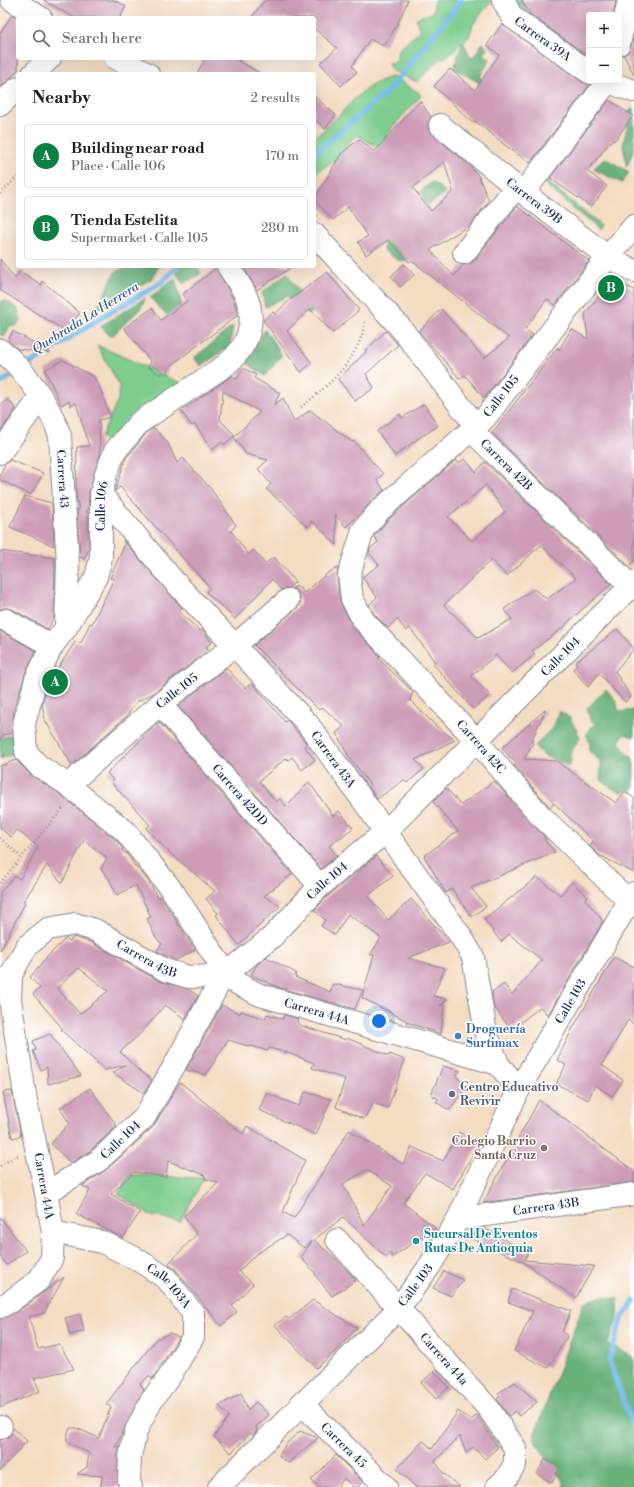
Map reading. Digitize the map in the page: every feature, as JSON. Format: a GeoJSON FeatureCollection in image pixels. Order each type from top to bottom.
{"type":"FeatureCollection","features":[{"type":"Feature","properties":{"kind":"street"},"geometry":{"type":"LineString","coordinates":[[12,0],[38,16]]}},
{"type":"Feature","properties":{"kind":"street","name":"Carrera 39A"},"geometry":{"type":"LineString","coordinates":[[503,0],[512,17],[586,70]]}},
{"type":"Feature","properties":{"kind":"street"},"geometry":{"type":"LineString","coordinates":[[622,31],[629,0]]}},
{"type":"Feature","properties":{"kind":"street"},"geometry":{"type":"LineString","coordinates":[[35,72],[48,60]]}},
{"type":"Feature","properties":{"kind":"street"},"geometry":{"type":"LineString","coordinates":[[119,60],[144,72]]}},
{"type":"Feature","properties":{"kind":"street"},"geometry":{"type":"LineString","coordinates":[[464,253],[520,190],[605,84]]}},
{"type":"Feature","properties":{"kind":"street"},"geometry":{"type":"LineString","coordinates":[[613,84],[634,91]]}},
{"type":"Feature","properties":{"kind":"street"},"geometry":{"type":"LineString","coordinates":[[0,105],[16,90]]}},
{"type":"Feature","properties":{"kind":"street","name":"Carrera 39B"},"geometry":{"type":"LineString","coordinates":[[440,125],[520,190],[608,257],[634,271]]}},
{"type":"Feature","properties":{"kind":"street","name":"Calle 105"},"geometry":{"type":"LineString","coordinates":[[349,576],[363,530],[380,510],[475,425],[485,418],[608,257],[634,226]]}},
{"type":"Feature","properties":{"kind":"street","name":"Carrera 42B"},"geometry":{"type":"LineString","coordinates":[[316,236],[400,327],[475,425],[478,437],[633,586]]}},
{"type":"Feature","properties":{"kind":"street","name":"Calle 106"},"geometry":{"type":"LineString","coordinates":[[72,788],[39,766],[26,752],[24,724],[36,679],[52,646],[66,628],[96,577],[101,557],[101,494],[106,474],[115,451],[140,422],[198,384],[235,357],[243,347],[249,333],[251,320],[250,307],[245,294],[229,268]]}},
{"type":"Feature","properties":{"kind":"street","name":"Carrera 43"},"geometry":{"type":"LineString","coordinates":[[0,350],[8,356],[26,377],[56,421],[60,436],[68,564],[66,628]]}},
{"type":"Feature","properties":{"kind":"street"},"geometry":{"type":"LineString","coordinates":[[0,453],[40,398]]}},
{"type":"Feature","properties":{"kind":"street","name":"Carrera 43A"},"geometry":{"type":"LineString","coordinates":[[101,494],[173,580],[307,723],[460,935],[473,958],[486,1034],[498,1064]]}},
{"type":"Feature","properties":{"kind":"street","name":"Carrera 42C"},"geometry":{"type":"LineString","coordinates":[[349,576],[352,599],[364,621],[476,740],[539,814],[633,900]]}},
{"type":"Feature","properties":{"kind":"street","name":"Calle 104"},"geometry":{"type":"LineString","coordinates":[[46,1193],[98,1162],[144,1118],[223,976],[272,937],[320,886],[385,832],[476,740],[633,586]]}},
{"type":"Feature","properties":{"kind":"street","name":"Calle 105"},"geometry":{"type":"LineString","coordinates":[[72,788],[160,704],[234,646],[288,600]]}},
{"type":"Feature","properties":{"kind":"street"},"geometry":{"type":"LineString","coordinates":[[6,620],[52,646]]}},
{"type":"Feature","properties":{"kind":"street","name":"Carrera 42DD"},"geometry":{"type":"LineString","coordinates":[[160,704],[320,886]]}},
{"type":"Feature","properties":{"kind":"street"},"geometry":{"type":"LineString","coordinates":[[72,788],[125,831],[169,887],[220,964],[223,976]]}},
{"type":"Feature","properties":{"kind":"street","name":"Calle 103"},"geometry":{"type":"LineString","coordinates":[[219,1487],[301,1403],[398,1309],[429,1267],[458,1219],[519,1089],[633,900]]}},
{"type":"Feature","properties":{"kind":"street","name":"Carrera 43B"},"geometry":{"type":"LineString","coordinates":[[75,924],[95,930],[165,970],[188,977],[223,976]]}},
{"type":"Feature","properties":{"kind":"street","name":"Carrera 44A"},"geometry":{"type":"LineString","coordinates":[[0,1307],[11,1301],[39,1280],[52,1258],[52,1232],[46,1193],[26,1101],[10,999],[11,975],[27,946],[48,929],[75,924]]}},
{"type":"Feature","properties":{"kind":"street","name":"Carrera 44A"},"geometry":{"type":"LineString","coordinates":[[223,976],[260,995],[498,1064]]}},
{"type":"Feature","properties":{"kind":"street"},"geometry":{"type":"LineString","coordinates":[[498,1064],[519,1089]]}},
{"type":"Feature","properties":{"kind":"street","name":"Carrera 43B"},"geometry":{"type":"LineString","coordinates":[[458,1219],[634,1194]]}},
{"type":"Feature","properties":{"kind":"street","name":"Calle 103A"},"geometry":{"type":"LineString","coordinates":[[52,1232],[102,1242],[135,1258],[166,1278],[193,1313],[193,1337],[170,1376],[150,1401],[136,1431],[130,1456],[129,1481],[131,1487]]}},
{"type":"Feature","properties":{"kind":"street","name":"Carrera 44a"},"geometry":{"type":"LineString","coordinates":[[337,1240],[489,1409],[515,1448],[515,1464],[506,1479],[498,1487]]}},
{"type":"Feature","properties":{"kind":"street","name":"Carrera 45"},"geometry":{"type":"LineString","coordinates":[[301,1403],[386,1487]]}},
{"type":"Feature","properties":{"kind":"path"},"geometry":{"type":"LineString","coordinates":[[0,194],[16,178]]}},
{"type":"Feature","properties":{"kind":"path"},"geometry":{"type":"LineString","coordinates":[[301,407],[322,391],[351,358],[364,332],[365,319]]}},
{"type":"Feature","properties":{"kind":"path"},"geometry":{"type":"LineString","coordinates":[[0,883],[72,788]]}},
{"type":"Feature","properties":{"kind":"path"},"geometry":{"type":"LineString","coordinates":[[0,838],[21,857]]}},
{"type":"Feature","properties":{"kind":"green space"},"geometry":{"type":"Polygon","coordinates":[[[434,0],[492,0],[473,24],[469,37],[446,57],[439,60],[417,82],[391,70],[388,63],[398,61],[397,51],[420,31],[416,18],[433,13],[434,0]]]}},
{"type":"Feature","properties":{"kind":"green space"},"geometry":{"type":"Polygon","coordinates":[[[510,0],[521,0],[536,13],[545,26],[551,26],[586,51],[586,58],[545,34],[518,6],[510,0]]]}},
{"type":"Feature","properties":{"kind":"green space"},"geometry":{"type":"Polygon","coordinates":[[[463,42],[472,59],[483,43],[487,49],[483,54],[490,59],[480,77],[498,94],[454,68],[463,42]]]}},
{"type":"Feature","properties":{"kind":"green space"},"geometry":{"type":"Polygon","coordinates":[[[393,77],[418,92],[421,96],[393,126],[380,148],[357,135],[349,142],[339,159],[316,172],[316,136],[324,130],[360,94],[381,81],[393,77]]]}},
{"type":"Feature","properties":{"kind":"green space"},"geometry":{"type":"Polygon","coordinates":[[[634,108],[634,149],[627,166],[623,146],[628,122],[624,115],[634,108]]]}},
{"type":"Feature","properties":{"kind":"green space"},"geometry":{"type":"Polygon","coordinates":[[[605,158],[629,172],[622,183],[593,169],[605,158]]]}},
{"type":"Feature","properties":{"kind":"green space"},"geometry":{"type":"Polygon","coordinates":[[[536,172],[601,226],[598,230],[532,173],[536,172]]]}},
{"type":"Feature","properties":{"kind":"green space"},"geometry":{"type":"Polygon","coordinates":[[[432,182],[446,192],[427,206],[421,191],[432,182]]]}},
{"type":"Feature","properties":{"kind":"green space"},"geometry":{"type":"Polygon","coordinates":[[[385,238],[407,260],[398,260],[383,250],[385,238]]]}},
{"type":"Feature","properties":{"kind":"green space"},"geometry":{"type":"Polygon","coordinates":[[[126,268],[158,268],[151,279],[95,313],[115,272],[126,268]]]}},
{"type":"Feature","properties":{"kind":"green space"},"geometry":{"type":"Polygon","coordinates":[[[176,268],[197,268],[201,273],[183,284],[175,270],[176,268]]]}},
{"type":"Feature","properties":{"kind":"green space"},"geometry":{"type":"Polygon","coordinates":[[[287,273],[313,312],[308,314],[287,296],[265,307],[262,293],[287,273]]]}},
{"type":"Feature","properties":{"kind":"green space"},"geometry":{"type":"Polygon","coordinates":[[[175,279],[184,314],[176,320],[163,312],[150,297],[175,279]]]}},
{"type":"Feature","properties":{"kind":"green space"},"geometry":{"type":"Polygon","coordinates":[[[145,298],[141,308],[111,337],[101,326],[145,298]]]}},
{"type":"Feature","properties":{"kind":"green space"},"geometry":{"type":"Polygon","coordinates":[[[5,300],[18,309],[21,321],[15,327],[10,325],[5,336],[0,335],[0,302],[5,300]]]}},
{"type":"Feature","properties":{"kind":"green space"},"geometry":{"type":"Polygon","coordinates":[[[233,326],[230,346],[201,366],[194,358],[233,326]]]}},
{"type":"Feature","properties":{"kind":"green space"},"geometry":{"type":"Polygon","coordinates":[[[265,330],[282,355],[265,376],[246,362],[265,330]]]}},
{"type":"Feature","properties":{"kind":"green space"},"geometry":{"type":"Polygon","coordinates":[[[97,345],[185,385],[109,443],[101,437],[118,400],[119,385],[97,345]]]}},
{"type":"Feature","properties":{"kind":"green space"},"geometry":{"type":"Polygon","coordinates":[[[606,689],[616,701],[619,712],[634,710],[634,737],[624,734],[619,742],[628,755],[632,757],[634,764],[634,789],[624,792],[616,790],[600,779],[601,762],[589,751],[590,744],[586,733],[595,723],[590,720],[587,708],[606,689]]]}},
{"type":"Feature","properties":{"kind":"green space"},"geometry":{"type":"Polygon","coordinates":[[[560,711],[570,718],[580,737],[570,754],[571,761],[569,766],[544,756],[535,746],[553,727],[560,711]]]}},
{"type":"Feature","properties":{"kind":"green space"},"geometry":{"type":"Polygon","coordinates":[[[15,734],[20,752],[0,759],[0,738],[15,734]]]}},
{"type":"Feature","properties":{"kind":"green space"},"geometry":{"type":"Polygon","coordinates":[[[130,1175],[204,1178],[180,1222],[152,1216],[118,1194],[130,1175]]]}},
{"type":"Feature","properties":{"kind":"green space"},"geometry":{"type":"Polygon","coordinates":[[[600,1297],[618,1299],[618,1316],[608,1344],[634,1357],[634,1487],[564,1487],[563,1481],[533,1439],[584,1302],[600,1297]]]}},
{"type":"Feature","properties":{"kind":"building"},"geometry":{"type":"Polygon","coordinates":[[[43,0],[114,0],[126,6],[121,16],[71,16],[43,0]]]}},
{"type":"Feature","properties":{"kind":"building"},"geometry":{"type":"Polygon","coordinates":[[[265,0],[408,0],[398,23],[384,46],[370,39],[352,66],[357,72],[341,86],[320,63],[337,48],[316,30],[316,16],[253,16],[265,0]]]}},
{"type":"Feature","properties":{"kind":"building"},"geometry":{"type":"Polygon","coordinates":[[[521,0],[616,0],[614,12],[586,12],[586,55],[531,15],[521,0]]]}},
{"type":"Feature","properties":{"kind":"building"},"geometry":{"type":"Polygon","coordinates":[[[12,15],[16,17],[16,60],[18,60],[18,70],[0,88],[0,33],[12,15]]]}},
{"type":"Feature","properties":{"kind":"building"},"geometry":{"type":"Polygon","coordinates":[[[502,24],[582,82],[590,84],[530,163],[475,121],[473,123],[434,86],[450,69],[475,90],[499,55],[487,45],[502,24]]]}},
{"type":"Feature","properties":{"kind":"building"},"geometry":{"type":"Polygon","coordinates":[[[634,34],[634,75],[624,55],[631,47],[634,34]]]}},
{"type":"Feature","properties":{"kind":"building"},"geometry":{"type":"Polygon","coordinates":[[[204,60],[237,60],[258,72],[198,72],[204,60]]]}},
{"type":"Feature","properties":{"kind":"building"},"geometry":{"type":"Polygon","coordinates":[[[316,98],[336,115],[325,129],[316,121],[316,98]]]}},
{"type":"Feature","properties":{"kind":"building"},"geometry":{"type":"Polygon","coordinates":[[[609,100],[633,116],[614,141],[612,140],[587,171],[607,186],[591,207],[550,178],[609,100]]]}},
{"type":"Feature","properties":{"kind":"building"},"geometry":{"type":"Polygon","coordinates":[[[420,101],[431,117],[428,123],[428,130],[470,166],[478,175],[489,201],[471,224],[430,250],[454,276],[463,265],[474,261],[517,206],[589,261],[555,305],[547,299],[525,329],[533,335],[484,398],[465,375],[460,379],[419,331],[441,309],[484,358],[509,338],[411,260],[409,262],[388,240],[366,255],[358,242],[368,236],[348,207],[333,220],[316,202],[316,197],[341,154],[359,139],[374,152],[420,101]],[[444,161],[413,188],[431,211],[453,191],[444,161]]]}},
{"type":"Feature","properties":{"kind":"building"},"geometry":{"type":"Polygon","coordinates":[[[0,259],[15,279],[20,271],[42,285],[42,281],[80,313],[65,331],[0,290],[0,259]]]}},
{"type":"Feature","properties":{"kind":"building"},"geometry":{"type":"Polygon","coordinates":[[[404,264],[414,275],[400,287],[391,276],[404,264]]]}},
{"type":"Feature","properties":{"kind":"building"},"geometry":{"type":"Polygon","coordinates":[[[216,268],[234,301],[238,315],[169,367],[166,374],[162,372],[161,375],[148,367],[151,362],[124,328],[152,308],[161,320],[187,301],[183,294],[216,268]]]}},
{"type":"Feature","properties":{"kind":"building"},"geometry":{"type":"Polygon","coordinates":[[[244,268],[290,268],[257,290],[244,268]]]}},
{"type":"Feature","properties":{"kind":"building"},"geometry":{"type":"Polygon","coordinates":[[[327,272],[359,310],[333,333],[310,309],[287,331],[312,363],[301,372],[263,320],[273,312],[275,314],[291,299],[327,272]]]}},
{"type":"Feature","properties":{"kind":"building"},"geometry":{"type":"Polygon","coordinates":[[[612,279],[634,290],[634,561],[629,566],[492,433],[557,348],[560,349],[571,329],[588,339],[585,314],[612,279]]]}},
{"type":"Feature","properties":{"kind":"building"},"geometry":{"type":"Polygon","coordinates":[[[13,331],[50,353],[18,349],[8,340],[13,331]]]}},
{"type":"Feature","properties":{"kind":"building"},"geometry":{"type":"Polygon","coordinates":[[[386,331],[398,345],[366,374],[374,388],[355,401],[338,379],[386,331]]]}},
{"type":"Feature","properties":{"kind":"building"},"geometry":{"type":"Polygon","coordinates":[[[63,360],[94,377],[101,391],[110,417],[99,420],[100,456],[89,491],[88,510],[86,512],[88,512],[88,551],[84,559],[80,557],[77,509],[79,510],[76,494],[77,447],[89,446],[76,403],[70,406],[69,401],[61,405],[45,370],[63,360]]]}},
{"type":"Feature","properties":{"kind":"building"},"geometry":{"type":"Polygon","coordinates":[[[243,368],[256,375],[254,378],[280,393],[274,405],[283,398],[294,422],[310,410],[352,442],[354,441],[383,474],[377,480],[384,490],[346,527],[335,514],[337,545],[312,521],[307,527],[281,500],[280,501],[266,489],[271,484],[258,469],[268,460],[246,454],[234,437],[260,412],[223,391],[220,420],[235,435],[224,445],[222,442],[212,450],[195,424],[192,426],[181,411],[232,376],[237,379],[243,368]]]}},
{"type":"Feature","properties":{"kind":"building"},"geometry":{"type":"Polygon","coordinates":[[[8,399],[16,409],[0,432],[0,406],[8,399]]]}},
{"type":"Feature","properties":{"kind":"building"},"geometry":{"type":"Polygon","coordinates":[[[424,404],[438,426],[395,456],[377,431],[400,414],[402,418],[424,404]]]}},
{"type":"Feature","properties":{"kind":"building"},"geometry":{"type":"Polygon","coordinates":[[[154,428],[168,443],[177,463],[183,458],[211,489],[236,525],[231,531],[248,554],[254,550],[265,564],[274,557],[295,582],[289,588],[281,590],[272,579],[235,619],[206,592],[210,588],[120,487],[115,491],[126,458],[148,431],[154,428]]]}},
{"type":"Feature","properties":{"kind":"building"},"geometry":{"type":"Polygon","coordinates":[[[465,459],[476,472],[485,462],[611,584],[565,626],[532,651],[535,654],[512,673],[496,655],[471,676],[490,695],[473,709],[433,664],[435,662],[410,628],[406,631],[397,619],[388,628],[374,614],[369,605],[377,597],[362,577],[379,565],[369,553],[370,549],[378,542],[374,536],[389,519],[456,460],[458,463],[465,459]],[[486,485],[448,517],[472,541],[505,512],[486,485]],[[541,545],[507,576],[491,560],[444,605],[478,638],[512,619],[504,609],[534,589],[547,599],[576,578],[541,545]]]}},
{"type":"Feature","properties":{"kind":"building"},"geometry":{"type":"Polygon","coordinates":[[[10,460],[43,473],[31,495],[0,480],[0,474],[10,460]]]}},
{"type":"Feature","properties":{"kind":"building"},"geometry":{"type":"Polygon","coordinates":[[[25,496],[52,503],[54,546],[10,527],[25,496]]]}},
{"type":"Feature","properties":{"kind":"building"},"geometry":{"type":"Polygon","coordinates":[[[123,540],[182,608],[179,612],[200,631],[203,630],[212,643],[206,646],[208,648],[200,657],[152,694],[136,702],[127,716],[72,765],[45,720],[42,703],[48,683],[54,671],[59,667],[75,642],[81,643],[90,623],[92,624],[114,578],[110,578],[125,544],[123,540]]]}},
{"type":"Feature","properties":{"kind":"building"},"geometry":{"type":"Polygon","coordinates":[[[0,551],[55,558],[54,617],[48,629],[12,609],[0,609],[0,551]]]}},
{"type":"Feature","properties":{"kind":"building"},"geometry":{"type":"Polygon","coordinates":[[[338,568],[337,577],[340,601],[353,627],[380,656],[378,658],[413,692],[410,700],[436,726],[455,740],[415,760],[424,769],[407,783],[404,780],[377,799],[369,787],[370,785],[348,755],[336,733],[344,726],[322,707],[319,710],[254,645],[300,605],[300,597],[292,588],[298,586],[304,593],[329,572],[338,568]]]}},
{"type":"Feature","properties":{"kind":"building"},"geometry":{"type":"Polygon","coordinates":[[[617,629],[634,649],[615,671],[631,697],[625,702],[599,673],[588,687],[573,669],[577,665],[576,662],[617,629]]]}},
{"type":"Feature","properties":{"kind":"building"},"geometry":{"type":"Polygon","coordinates":[[[0,631],[36,651],[25,674],[14,709],[12,733],[3,735],[0,741],[0,631]]]}},
{"type":"Feature","properties":{"kind":"building"},"geometry":{"type":"Polygon","coordinates":[[[226,668],[245,688],[252,683],[285,722],[287,720],[307,744],[304,746],[315,760],[302,770],[292,757],[288,760],[286,758],[259,781],[276,802],[280,799],[286,806],[309,782],[333,816],[339,811],[353,828],[329,846],[337,856],[321,869],[178,706],[226,668]]]}},
{"type":"Feature","properties":{"kind":"building"},"geometry":{"type":"Polygon","coordinates":[[[546,709],[531,741],[533,743],[524,759],[556,761],[616,803],[625,792],[634,798],[634,873],[599,855],[590,846],[593,841],[554,803],[550,808],[514,766],[516,764],[502,748],[546,709]]]}},
{"type":"Feature","properties":{"kind":"building"},"geometry":{"type":"Polygon","coordinates":[[[159,722],[292,874],[264,896],[280,906],[239,945],[216,915],[218,913],[206,899],[215,891],[170,853],[151,834],[146,828],[150,825],[111,782],[113,780],[107,773],[159,722]]]}},
{"type":"Feature","properties":{"kind":"building"},"geometry":{"type":"Polygon","coordinates":[[[16,760],[32,776],[61,795],[116,840],[123,849],[121,850],[127,854],[137,869],[138,868],[149,882],[157,897],[161,897],[195,950],[176,960],[157,951],[162,944],[156,938],[147,919],[151,917],[136,885],[117,895],[109,879],[101,869],[107,858],[84,840],[62,883],[47,865],[23,902],[25,903],[0,951],[0,892],[15,876],[20,879],[38,847],[17,830],[11,837],[0,828],[0,766],[16,760]]]}},
{"type":"Feature","properties":{"kind":"building"},"geometry":{"type":"Polygon","coordinates":[[[494,781],[544,836],[546,842],[555,852],[471,888],[486,906],[472,917],[452,889],[446,893],[424,856],[458,831],[433,802],[446,788],[461,805],[494,781]]]}},
{"type":"Feature","properties":{"kind":"building"},"geometry":{"type":"Polygon","coordinates":[[[376,856],[393,876],[368,896],[388,920],[411,899],[449,942],[408,958],[445,968],[433,996],[447,999],[440,1006],[444,1004],[441,1034],[406,1022],[407,1021],[362,998],[374,955],[370,955],[381,938],[348,914],[335,935],[321,926],[325,920],[314,910],[329,895],[376,856]]]}},
{"type":"Feature","properties":{"kind":"building"},"geometry":{"type":"Polygon","coordinates":[[[537,877],[560,895],[572,882],[588,897],[585,899],[603,921],[548,1015],[540,1007],[511,1030],[494,1007],[492,992],[504,984],[512,995],[542,960],[509,934],[501,942],[484,919],[537,877]]]}},
{"type":"Feature","properties":{"kind":"building"},"geometry":{"type":"Polygon","coordinates":[[[74,937],[90,942],[159,981],[188,989],[198,996],[185,1019],[165,1005],[142,1032],[120,1052],[138,1070],[152,1080],[144,1093],[113,1073],[125,1065],[105,1070],[61,1030],[63,1029],[33,994],[40,988],[30,977],[41,965],[40,964],[66,938],[69,941],[74,937]],[[79,968],[57,988],[80,1014],[108,991],[79,968]]]}},
{"type":"Feature","properties":{"kind":"building"},"geometry":{"type":"Polygon","coordinates":[[[266,957],[296,973],[295,977],[330,992],[333,984],[363,990],[355,1009],[280,988],[251,975],[256,966],[266,957]]]}},
{"type":"Feature","properties":{"kind":"building"},"geometry":{"type":"Polygon","coordinates":[[[614,957],[634,967],[634,1024],[628,1020],[602,1065],[623,1080],[612,1096],[595,1085],[588,1100],[556,1084],[566,1065],[557,1060],[573,1028],[614,957]]]}},
{"type":"Feature","properties":{"kind":"building"},"geometry":{"type":"Polygon","coordinates":[[[222,1005],[240,1014],[241,1011],[265,1019],[267,1014],[283,1019],[284,1015],[298,1019],[297,1022],[299,1025],[346,1040],[347,1038],[389,1056],[390,1054],[405,1060],[388,1108],[373,1103],[364,1119],[336,1107],[345,1079],[312,1068],[314,1063],[291,1054],[269,1048],[268,1051],[228,1040],[206,1075],[186,1070],[222,1005]]]}},
{"type":"Feature","properties":{"kind":"building"},"geometry":{"type":"Polygon","coordinates":[[[50,1034],[81,1076],[48,1084],[47,1067],[41,1070],[33,1051],[36,1050],[33,1041],[50,1034]]]}},
{"type":"Feature","properties":{"kind":"building"},"geometry":{"type":"Polygon","coordinates":[[[443,1066],[460,1071],[456,1076],[467,1087],[449,1110],[436,1102],[439,1099],[431,1095],[443,1066]]]}},
{"type":"Feature","properties":{"kind":"building"},"geometry":{"type":"Polygon","coordinates":[[[180,1082],[243,1134],[247,1126],[305,1160],[283,1212],[294,1218],[349,1130],[403,1164],[412,1147],[443,1161],[459,1132],[479,1144],[453,1189],[425,1173],[403,1203],[436,1228],[392,1257],[390,1253],[386,1257],[343,1217],[314,1240],[336,1259],[356,1280],[332,1296],[315,1275],[316,1274],[301,1258],[312,1241],[304,1248],[287,1235],[256,1254],[239,1271],[253,1284],[232,1306],[237,1312],[221,1326],[176,1270],[168,1264],[197,1234],[184,1216],[218,1183],[204,1178],[205,1175],[168,1161],[166,1177],[134,1172],[111,1194],[140,1212],[123,1238],[76,1214],[90,1190],[82,1186],[106,1170],[153,1127],[180,1082]],[[367,1170],[343,1184],[364,1225],[392,1186],[367,1170]]]}},
{"type":"Feature","properties":{"kind":"building"},"geometry":{"type":"Polygon","coordinates":[[[90,1088],[117,1126],[90,1151],[71,1163],[51,1144],[69,1123],[60,1108],[90,1088]]]}},
{"type":"Feature","properties":{"kind":"building"},"geometry":{"type":"Polygon","coordinates":[[[12,1091],[21,1136],[12,1138],[3,1092],[12,1091]]]}},
{"type":"Feature","properties":{"kind":"building"},"geometry":{"type":"Polygon","coordinates":[[[305,1092],[331,1099],[316,1135],[259,1110],[266,1093],[299,1106],[305,1092]]]}},
{"type":"Feature","properties":{"kind":"building","name":"Colegio Barrio Santa Cruz"},"geometry":{"type":"Polygon","coordinates":[[[539,1100],[634,1171],[634,1182],[483,1203],[539,1100]]]}},
{"type":"Feature","properties":{"kind":"building"},"geometry":{"type":"Polygon","coordinates":[[[0,1217],[26,1251],[7,1265],[0,1256],[0,1217]]]}},
{"type":"Feature","properties":{"kind":"building"},"geometry":{"type":"Polygon","coordinates":[[[484,1228],[528,1253],[524,1260],[594,1266],[576,1298],[523,1262],[466,1236],[471,1230],[484,1228]]]}},
{"type":"Feature","properties":{"kind":"building"},"geometry":{"type":"Polygon","coordinates":[[[444,1271],[463,1280],[451,1296],[433,1288],[444,1271]]]}},
{"type":"Feature","properties":{"kind":"building"},"geometry":{"type":"Polygon","coordinates":[[[64,1277],[44,1313],[29,1317],[38,1349],[59,1344],[74,1369],[34,1378],[40,1391],[0,1408],[0,1319],[18,1311],[64,1277]]]}},
{"type":"Feature","properties":{"kind":"building"},"geometry":{"type":"Polygon","coordinates":[[[512,1289],[571,1311],[562,1332],[568,1335],[548,1368],[514,1351],[533,1311],[508,1302],[512,1289]]]}},
{"type":"Feature","properties":{"kind":"building"},"geometry":{"type":"Polygon","coordinates":[[[313,1300],[357,1328],[335,1352],[316,1368],[275,1325],[286,1317],[289,1319],[313,1300]]]}},
{"type":"Feature","properties":{"kind":"building"},"geometry":{"type":"Polygon","coordinates":[[[80,1314],[84,1331],[70,1335],[65,1318],[80,1314]]]}},
{"type":"Feature","properties":{"kind":"building"},"geometry":{"type":"Polygon","coordinates":[[[170,1333],[179,1337],[152,1379],[149,1376],[140,1384],[144,1389],[115,1448],[120,1445],[118,1456],[118,1487],[101,1487],[102,1476],[77,1474],[87,1467],[89,1453],[67,1442],[67,1436],[70,1428],[76,1428],[99,1438],[111,1407],[106,1404],[156,1339],[170,1333]]]}},
{"type":"Feature","properties":{"kind":"building"},"geometry":{"type":"Polygon","coordinates":[[[434,1371],[449,1387],[436,1399],[421,1383],[434,1371]]]}},
{"type":"Feature","properties":{"kind":"building"},"geometry":{"type":"Polygon","coordinates":[[[515,1382],[537,1402],[519,1416],[515,1411],[509,1416],[497,1399],[500,1396],[498,1393],[515,1382]]]}},
{"type":"Feature","properties":{"kind":"building"},"geometry":{"type":"Polygon","coordinates":[[[241,1393],[248,1410],[256,1402],[269,1415],[256,1427],[257,1431],[253,1435],[250,1433],[231,1453],[214,1437],[229,1416],[219,1406],[241,1393]]]}},
{"type":"Feature","properties":{"kind":"building"},"geometry":{"type":"Polygon","coordinates":[[[458,1411],[471,1420],[477,1415],[498,1447],[485,1459],[473,1447],[466,1453],[460,1436],[435,1461],[443,1473],[460,1487],[416,1487],[397,1469],[423,1441],[432,1449],[458,1411]]]}},
{"type":"Feature","properties":{"kind":"building"},"geometry":{"type":"Polygon","coordinates":[[[13,1428],[27,1441],[0,1471],[0,1440],[9,1437],[13,1428]]]}},
{"type":"Feature","properties":{"kind":"building"},"geometry":{"type":"Polygon","coordinates":[[[300,1431],[318,1438],[288,1463],[279,1456],[286,1444],[300,1431]]]}},
{"type":"Feature","properties":{"kind":"building"},"geometry":{"type":"Polygon","coordinates":[[[336,1455],[363,1482],[358,1487],[353,1487],[344,1478],[337,1487],[319,1487],[311,1480],[336,1455]]]}},
{"type":"Feature","properties":{"kind":"building"},"geometry":{"type":"Polygon","coordinates":[[[545,1459],[560,1467],[552,1483],[537,1474],[545,1459]]]}},
{"type":"Feature","properties":{"kind":"waterway","name":"Quebrada La Herrera"},"geometry":{"type":"LineString","coordinates":[[316,152],[388,91],[462,0]]}},
{"type":"Feature","properties":{"kind":"waterway","name":"Quebrada La Herrera"},"geometry":{"type":"LineString","coordinates":[[25,367],[107,314],[161,283],[176,268]]}},
{"type":"Feature","properties":{"kind":"waterway","name":"Quebrada La Herrera"},"geometry":{"type":"LineString","coordinates":[[0,383],[16,373]]}},
{"type":"Feature","properties":{"kind":"waterway"},"geometry":{"type":"LineString","coordinates":[[634,1301],[621,1320],[609,1361],[634,1429]]}},
{"type":"Feature","properties":{"kind":"place","name":"Tienda Estelita"},"geometry":{"type":"Point","coordinates":[611,288]}},
{"type":"Feature","properties":{"kind":"place","name":"Building near road"},"geometry":{"type":"Point","coordinates":[55,682]}},
{"type":"Feature","properties":{"kind":"place","name":"Droguería Surtimax"},"geometry":{"type":"Point","coordinates":[458,1036]}},
{"type":"Feature","properties":{"kind":"place","name":"Centro Educativo Revivir"},"geometry":{"type":"Point","coordinates":[452,1094]}},
{"type":"Feature","properties":{"kind":"place","name":"Colegio Barrio Santa Cruz"},"geometry":{"type":"Point","coordinates":[544,1148]}},
{"type":"Feature","properties":{"kind":"place","name":"Sucursal De Eventos Rutas De Antioquia"},"geometry":{"type":"Point","coordinates":[416,1241]}}]}
